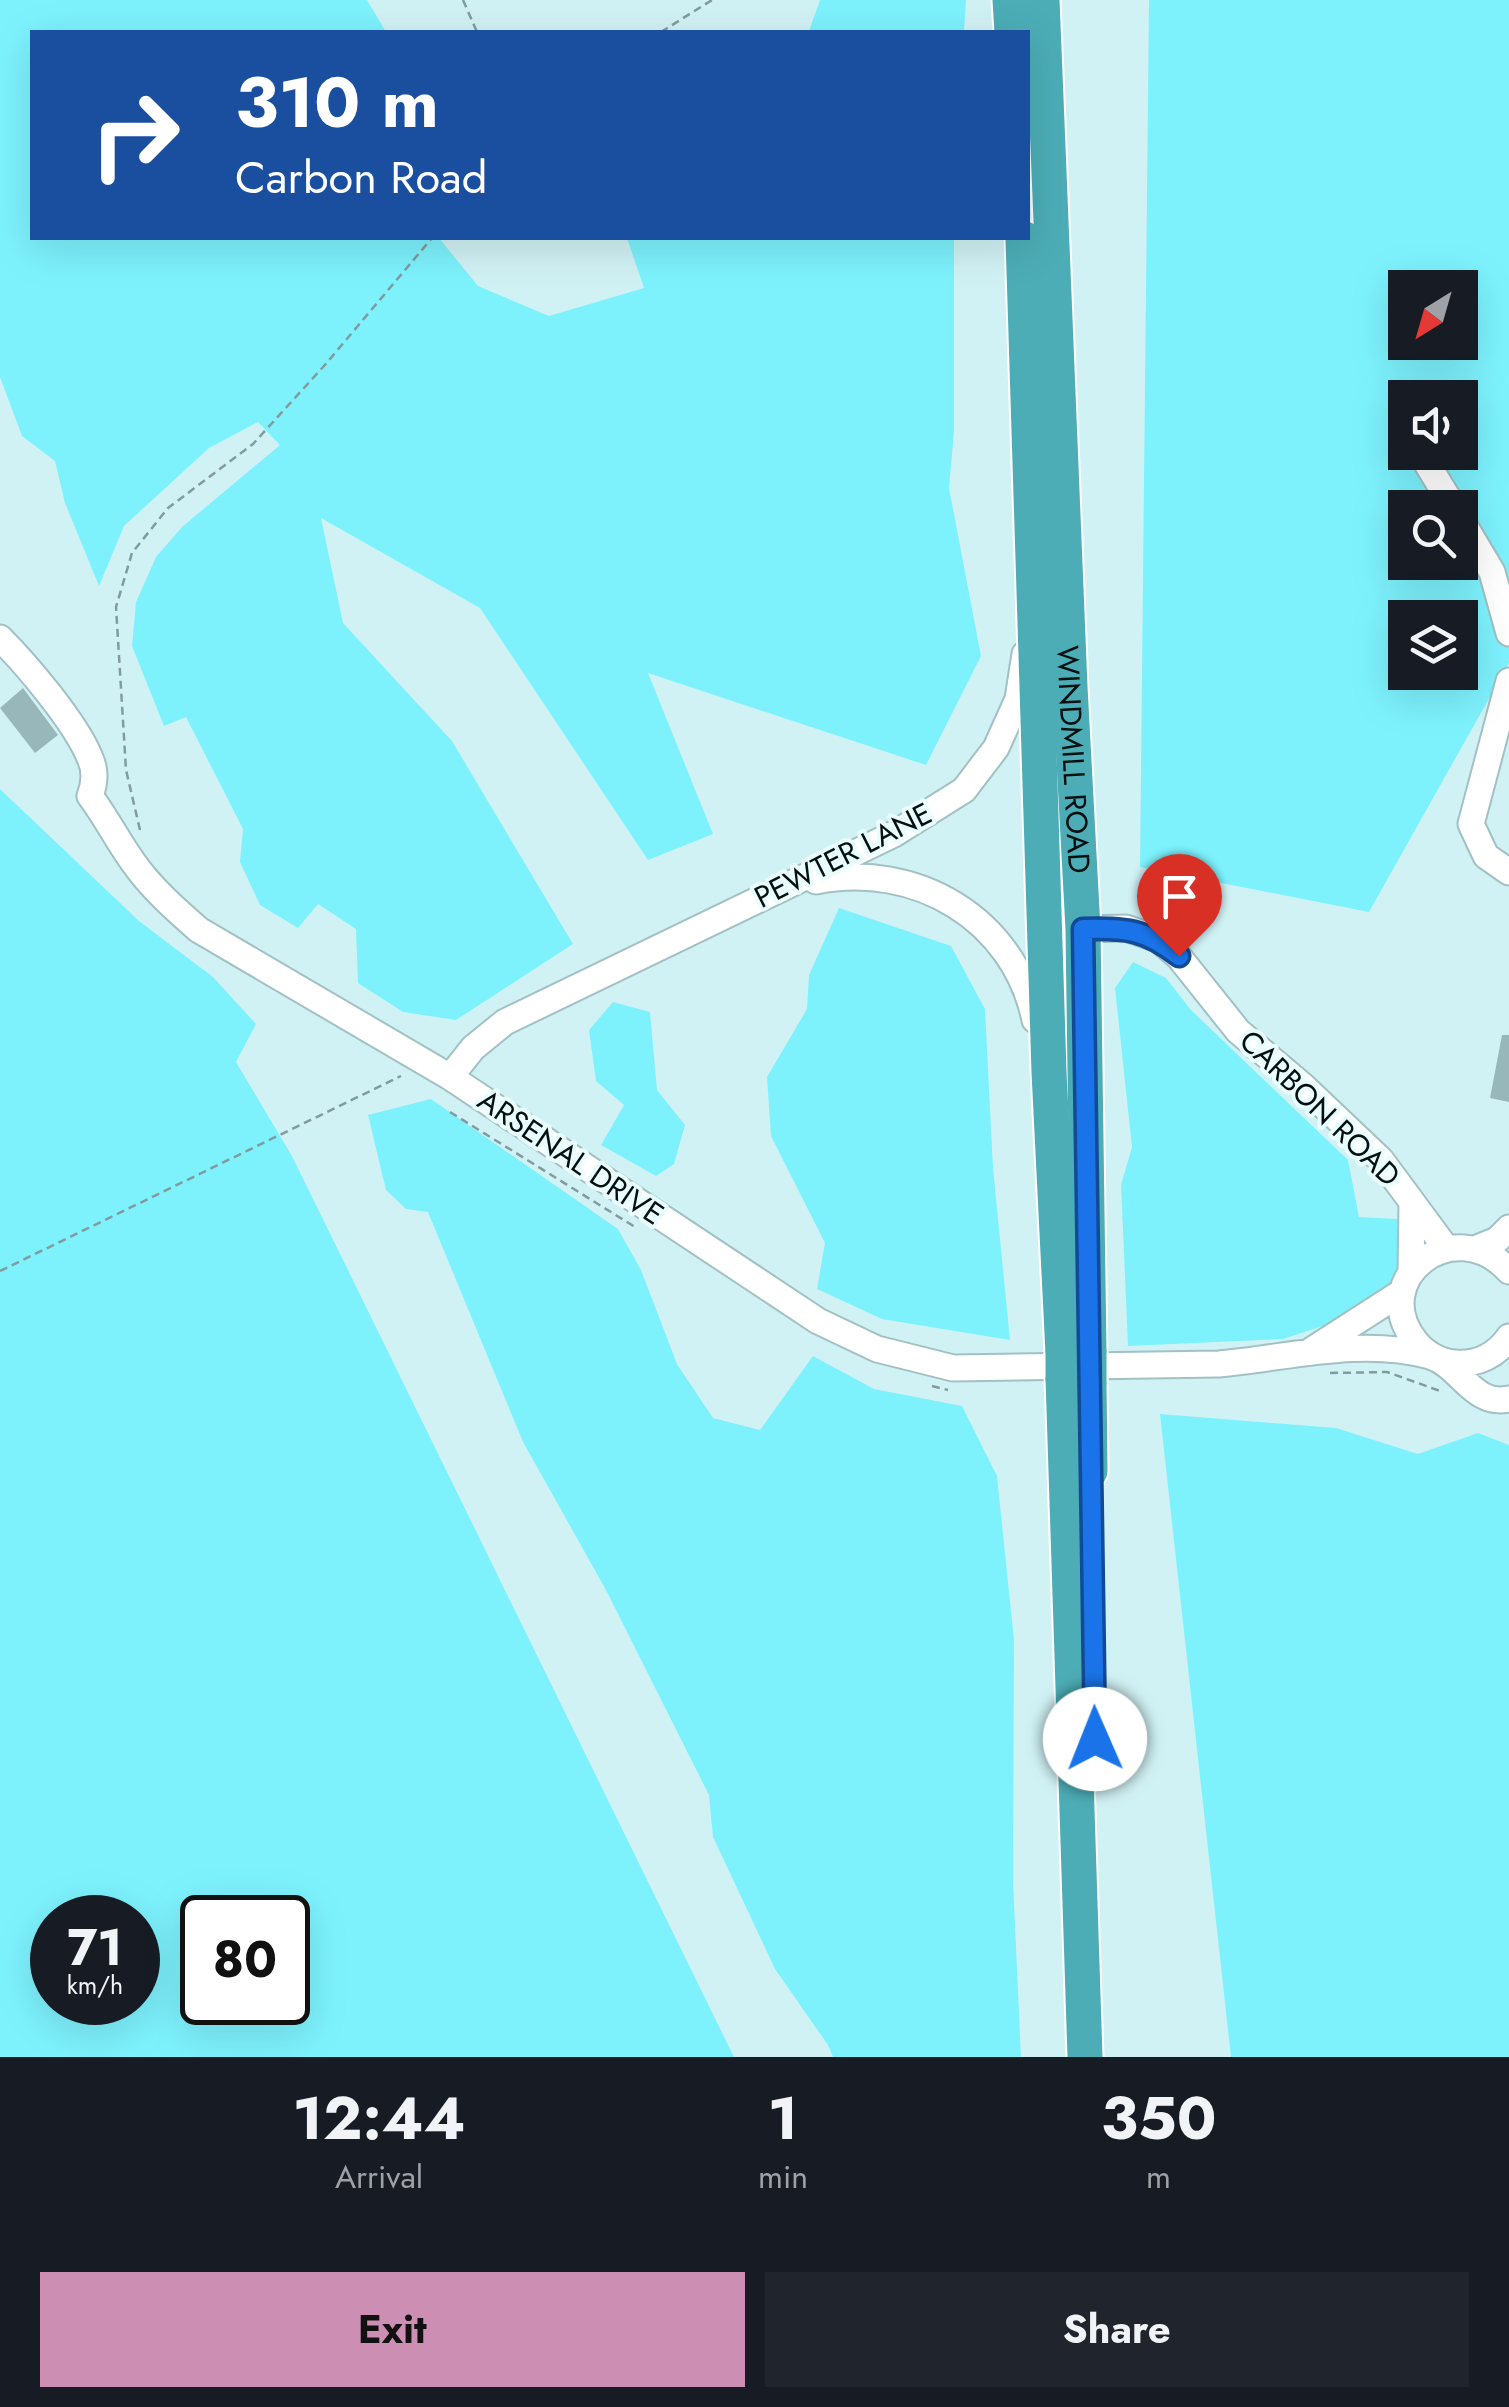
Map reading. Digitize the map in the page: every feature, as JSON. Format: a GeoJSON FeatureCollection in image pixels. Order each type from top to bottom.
{"type":"FeatureCollection","features":[{"type":"Feature","properties":{"kind":"highway"},"geometry":{"type":"LineString","coordinates":[[1010,0],[1012,30]]}},
{"type":"Feature","properties":{"kind":"highway","name":"WINDMILL ROAD"},"geometry":{"type":"LineString","coordinates":[[1042,0],[1083,929],[1076,1366],[1085,2057]]}},
{"type":"Feature","properties":{"kind":"highway","name":"WINDMILL ROAD"},"geometry":{"type":"LineString","coordinates":[[1022,240],[1055,1188],[1076,1366],[1106,2057]]}},
{"type":"Feature","properties":{"kind":"lane","name":"PEWTER LANE"},"geometry":{"type":"LineString","coordinates":[[450,1077],[472,1048],[505,1022],[894,834],[964,790],[996,748],[1018,699],[1026,646],[1025,485],[1030,449]]}},
{"type":"Feature","properties":{"kind":"lane"},"geometry":{"type":"LineString","coordinates":[[1478,548],[1492,572],[1509,633]]}},
{"type":"Feature","properties":{"kind":"lane","name":"ARSENAL DRIVE"},"geometry":{"type":"LineString","coordinates":[[0,638],[73,730],[90,758],[95,782],[90,796],[133,862],[164,899],[199,930],[450,1077],[818,1321],[877,1350],[953,1368],[1219,1364],[1312,1350],[1388,1350],[1453,1363],[1473,1362],[1492,1355],[1508,1341]]}},
{"type":"Feature","properties":{"kind":"lane"},"geometry":{"type":"LineString","coordinates":[[1509,681],[1471,824],[1486,856],[1509,872]]}},
{"type":"Feature","properties":{"kind":"lane","name":"PEWTER LANE"},"geometry":{"type":"LineString","coordinates":[[722,916],[811,882],[842,876],[921,888],[982,924],[1012,958],[1029,990],[1039,1038],[1049,1161],[1055,1188]]}},
{"type":"Feature","properties":{"kind":"lane","name":"CARBON ROAD"},"geometry":{"type":"LineString","coordinates":[[1083,929],[1126,928],[1158,939],[1179,956],[1238,1032],[1303,1086],[1381,1160],[1446,1248]]}},
{"type":"Feature","properties":{"kind":"lane","name":"CARBON ROAD"},"geometry":{"type":"LineString","coordinates":[[1412,1202],[1407,1328],[1418,1345],[1481,1396],[1497,1402],[1509,1398]]}},
{"type":"Feature","properties":{"kind":"lane"},"geometry":{"type":"LineString","coordinates":[[1446,1248],[1477,1248],[1497,1240],[1509,1228]]}},
{"type":"Feature","properties":{"kind":"lane","name":"ARSENAL DRIVE"},"geometry":{"type":"LineString","coordinates":[[1312,1350],[1406,1282],[1423,1259],[1446,1248]]}},
{"type":"Feature","properties":{"kind":"lane"},"geometry":{"type":"LineString","coordinates":[[1477,1248],[1494,1256],[1509,1271]]}},
{"type":"Feature","properties":{"kind":"path"},"geometry":{"type":"LineString","coordinates":[[463,0],[477,30]]}},
{"type":"Feature","properties":{"kind":"path"},"geometry":{"type":"LineString","coordinates":[[664,30],[712,0]]}},
{"type":"Feature","properties":{"kind":"path"},"geometry":{"type":"LineString","coordinates":[[141,838],[126,770],[116,607],[132,553],[168,508],[253,444],[430,240]]}},
{"type":"Feature","properties":{"kind":"path"},"geometry":{"type":"LineString","coordinates":[[0,1271],[425,1064]]}},
{"type":"Feature","properties":{"kind":"path"},"geometry":{"type":"LineString","coordinates":[[450,1112],[645,1234]]}},
{"type":"Feature","properties":{"kind":"path"},"geometry":{"type":"LineString","coordinates":[[1331,1373],[1388,1372],[1442,1392]]}},
{"type":"Feature","properties":{"kind":"path"},"geometry":{"type":"LineString","coordinates":[[927,1384],[944,1391],[964,1388]]}},
{"type":"Feature","properties":{"kind":"shaded area"},"geometry":{"type":"Polygon","coordinates":[[[0,0],[367,0],[385,30],[30,30],[30,240],[441,240],[478,286],[549,316],[644,288],[628,240],[954,240],[954,432],[949,488],[981,656],[926,765],[648,673],[713,834],[648,860],[480,608],[321,518],[343,623],[452,741],[573,944],[456,1020],[403,1012],[358,983],[356,929],[318,904],[298,928],[260,905],[240,862],[243,829],[186,717],[164,726],[132,646],[136,602],[156,557],[182,527],[280,445],[258,422],[209,448],[124,526],[99,586],[65,503],[55,461],[22,436],[0,377],[0,0]]]}},
{"type":"Feature","properties":{"kind":"shaded area"},"geometry":{"type":"Polygon","coordinates":[[[820,0],[966,0],[964,30],[809,30],[820,0]]]}},
{"type":"Feature","properties":{"kind":"shaded area"},"geometry":{"type":"Polygon","coordinates":[[[1149,0],[1509,0],[1509,663],[1369,912],[1140,867],[1149,0]]]}},
{"type":"Feature","properties":{"kind":"shaded area"},"geometry":{"type":"Polygon","coordinates":[[[0,789],[139,921],[213,977],[256,1024],[236,1062],[292,1156],[734,2057],[0,2057],[0,789]]]}},
{"type":"Feature","properties":{"kind":"shaded area"},"geometry":{"type":"Polygon","coordinates":[[[839,908],[951,946],[985,1009],[993,1168],[1010,1340],[882,1319],[817,1289],[825,1243],[771,1136],[767,1077],[807,1009],[809,975],[839,908]]]}},
{"type":"Feature","properties":{"kind":"shaded area"},"geometry":{"type":"Polygon","coordinates":[[[1133,962],[1166,978],[1191,1010],[1348,1160],[1359,1217],[1397,1219],[1405,1255],[1384,1306],[1283,1339],[1128,1346],[1121,1185],[1132,1147],[1115,988],[1133,962]]]}},
{"type":"Feature","properties":{"kind":"shaded area"},"geometry":{"type":"Polygon","coordinates":[[[613,1002],[650,1012],[657,1090],[685,1125],[674,1164],[656,1176],[601,1145],[624,1105],[596,1081],[589,1030],[613,1002]]]}},
{"type":"Feature","properties":{"kind":"shaded area"},"geometry":{"type":"Polygon","coordinates":[[[431,1099],[618,1229],[641,1270],[677,1364],[713,1418],[760,1430],[813,1356],[874,1389],[962,1406],[997,1476],[1014,1640],[1013,1881],[1021,2057],[833,2057],[775,1969],[713,1837],[709,1795],[606,1590],[523,1442],[428,1212],[406,1209],[386,1190],[368,1115],[431,1099]]]}},
{"type":"Feature","properties":{"kind":"shaded area"},"geometry":{"type":"Polygon","coordinates":[[[1160,1414],[1336,1428],[1418,1454],[1478,1433],[1509,1445],[1509,2057],[1231,2057],[1160,1414]]]}},
{"type":"Feature","properties":{"kind":"building"},"geometry":{"type":"Polygon","coordinates":[[[23,688],[58,735],[35,753],[0,708],[23,688]]]}},
{"type":"Feature","properties":{"kind":"building"},"geometry":{"type":"Polygon","coordinates":[[[1502,1035],[1509,1035],[1509,1102],[1490,1098],[1502,1035]]]}},
{"type":"Feature","properties":{"kind":"route"},"geometry":{"type":"LineString","coordinates":[[1095,1739],[1083,929],[1126,928],[1158,939],[1179,956]]}}]}
